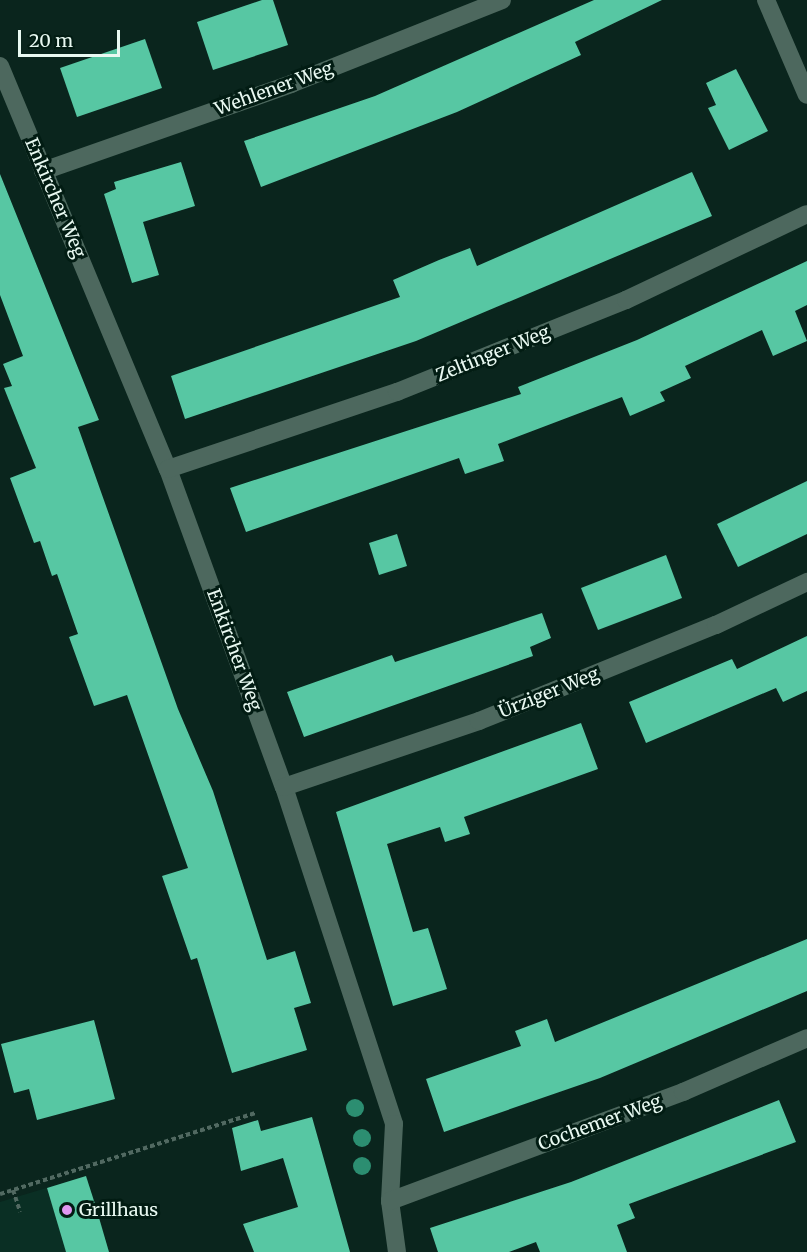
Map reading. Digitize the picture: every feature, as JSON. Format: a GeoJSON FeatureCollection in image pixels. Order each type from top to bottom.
{"type":"FeatureCollection","features":[{"type":"Feature","properties":{"kind":"street","name":"Wehlener Weg"},"geometry":{"type":"LineString","coordinates":[[43,171],[291,84],[502,0]]}},
{"type":"Feature","properties":{"kind":"street"},"geometry":{"type":"LineString","coordinates":[[766,0],[807,95]]}},
{"type":"Feature","properties":{"kind":"street","name":"Enkircher Weg"},"geometry":{"type":"LineString","coordinates":[[0,66],[168,469],[284,787],[394,1124],[390,1201],[397,1252]]}},
{"type":"Feature","properties":{"kind":"street","name":"Zeltinger Weg"},"geometry":{"type":"LineString","coordinates":[[168,469],[408,388],[626,300],[807,214]]}},
{"type":"Feature","properties":{"kind":"street","name":"Ürziger Weg"},"geometry":{"type":"LineString","coordinates":[[284,787],[479,721],[716,625],[807,582]]}},
{"type":"Feature","properties":{"kind":"street","name":"Cochemer Weg"},"geometry":{"type":"LineString","coordinates":[[390,1201],[683,1092],[807,1038]]}},
{"type":"Feature","properties":{"kind":"path"},"geometry":{"type":"LineString","coordinates":[[0,1194],[255,1113]]}},
{"type":"Feature","properties":{"kind":"path"},"geometry":{"type":"LineString","coordinates":[[13,1190],[20,1212]]}},
{"type":"Feature","properties":{"kind":"shaded area"},"geometry":{"type":"Polygon","coordinates":[[[86,1176],[109,1252],[0,1252],[0,1202],[86,1176]]]}},
{"type":"Feature","properties":{"kind":"building"},"geometry":{"type":"Polygon","coordinates":[[[262,0],[273,0],[288,45],[213,70],[197,22],[262,0]]]}},
{"type":"Feature","properties":{"kind":"building"},"geometry":{"type":"Polygon","coordinates":[[[594,0],[662,0],[575,42],[581,55],[457,112],[261,187],[244,141],[375,96],[594,0]]]}},
{"type":"Feature","properties":{"kind":"building"},"geometry":{"type":"Polygon","coordinates":[[[145,39],[162,88],[77,117],[60,68],[145,39]]]}},
{"type":"Feature","properties":{"kind":"building"},"geometry":{"type":"Polygon","coordinates":[[[736,69],[768,131],[729,150],[708,108],[716,105],[706,83],[736,69]]]}},
{"type":"Feature","properties":{"kind":"building"},"geometry":{"type":"Polygon","coordinates":[[[181,162],[195,206],[143,222],[159,275],[132,283],[104,194],[116,189],[114,182],[181,162]]]}},
{"type":"Feature","properties":{"kind":"building"},"geometry":{"type":"Polygon","coordinates":[[[692,172],[712,216],[416,341],[185,419],[171,376],[400,297],[393,280],[439,260],[470,248],[477,266],[692,172]]]}},
{"type":"Feature","properties":{"kind":"building"},"geometry":{"type":"Polygon","coordinates":[[[0,174],[99,420],[78,427],[178,709],[213,791],[267,960],[295,951],[311,1003],[294,1008],[307,1050],[232,1073],[197,958],[191,960],[162,876],[188,868],[127,695],[94,706],[69,637],[78,634],[57,574],[52,576],[40,541],[34,543],[10,478],[36,468],[4,388],[12,386],[3,364],[23,356],[0,295],[0,174]]]}},
{"type":"Feature","properties":{"kind":"building"},"geometry":{"type":"Polygon","coordinates":[[[807,261],[807,305],[795,311],[807,341],[773,356],[762,330],[685,366],[691,378],[660,392],[665,401],[630,416],[622,397],[498,444],[504,461],[465,474],[459,458],[246,532],[230,488],[521,394],[518,387],[637,340],[807,261]]]}},
{"type":"Feature","properties":{"kind":"building"},"geometry":{"type":"Polygon","coordinates":[[[807,481],[807,534],[738,567],[717,524],[807,481]]]}},
{"type":"Feature","properties":{"kind":"building"},"geometry":{"type":"Polygon","coordinates":[[[397,534],[407,566],[379,575],[369,543],[397,534]]]}},
{"type":"Feature","properties":{"kind":"building"},"geometry":{"type":"Polygon","coordinates":[[[666,555],[682,598],[598,630],[581,588],[666,555]]]}},
{"type":"Feature","properties":{"kind":"building"},"geometry":{"type":"Polygon","coordinates":[[[542,613],[551,638],[530,647],[533,656],[304,737],[287,692],[392,655],[395,662],[542,613]]]}},
{"type":"Feature","properties":{"kind":"building"},"geometry":{"type":"Polygon","coordinates":[[[807,636],[807,691],[783,702],[776,688],[646,743],[629,702],[732,659],[737,669],[807,636]]]}},
{"type":"Feature","properties":{"kind":"building"},"geometry":{"type":"Polygon","coordinates":[[[581,723],[598,769],[464,817],[470,834],[445,842],[440,827],[387,844],[413,932],[428,928],[447,989],[393,1006],[336,812],[581,723]]]}},
{"type":"Feature","properties":{"kind":"building"},"geometry":{"type":"Polygon","coordinates":[[[807,939],[807,991],[600,1078],[444,1132],[426,1079],[521,1046],[515,1031],[547,1019],[555,1042],[807,939]]]}},
{"type":"Feature","properties":{"kind":"building"},"geometry":{"type":"Polygon","coordinates":[[[94,1020],[115,1099],[37,1120],[29,1089],[14,1093],[1,1044],[94,1020]]]}},
{"type":"Feature","properties":{"kind":"building"},"geometry":{"type":"Polygon","coordinates":[[[779,1100],[796,1142],[629,1204],[635,1218],[617,1225],[627,1252],[540,1252],[536,1242],[509,1252],[438,1252],[430,1228],[571,1182],[779,1100]]]}},
{"type":"Feature","properties":{"kind":"building"},"geometry":{"type":"Polygon","coordinates":[[[312,1117],[350,1252],[254,1252],[243,1224],[298,1207],[283,1158],[241,1171],[232,1128],[258,1120],[261,1131],[312,1117]]]}},
{"type":"Feature","properties":{"kind":"building"},"geometry":{"type":"Polygon","coordinates":[[[86,1176],[109,1252],[66,1252],[47,1188],[86,1176]]]}},
{"type":"Feature","properties":{"kind":"place","name":"Grillhaus"},"geometry":{"type":"Point","coordinates":[67,1210]}}]}
